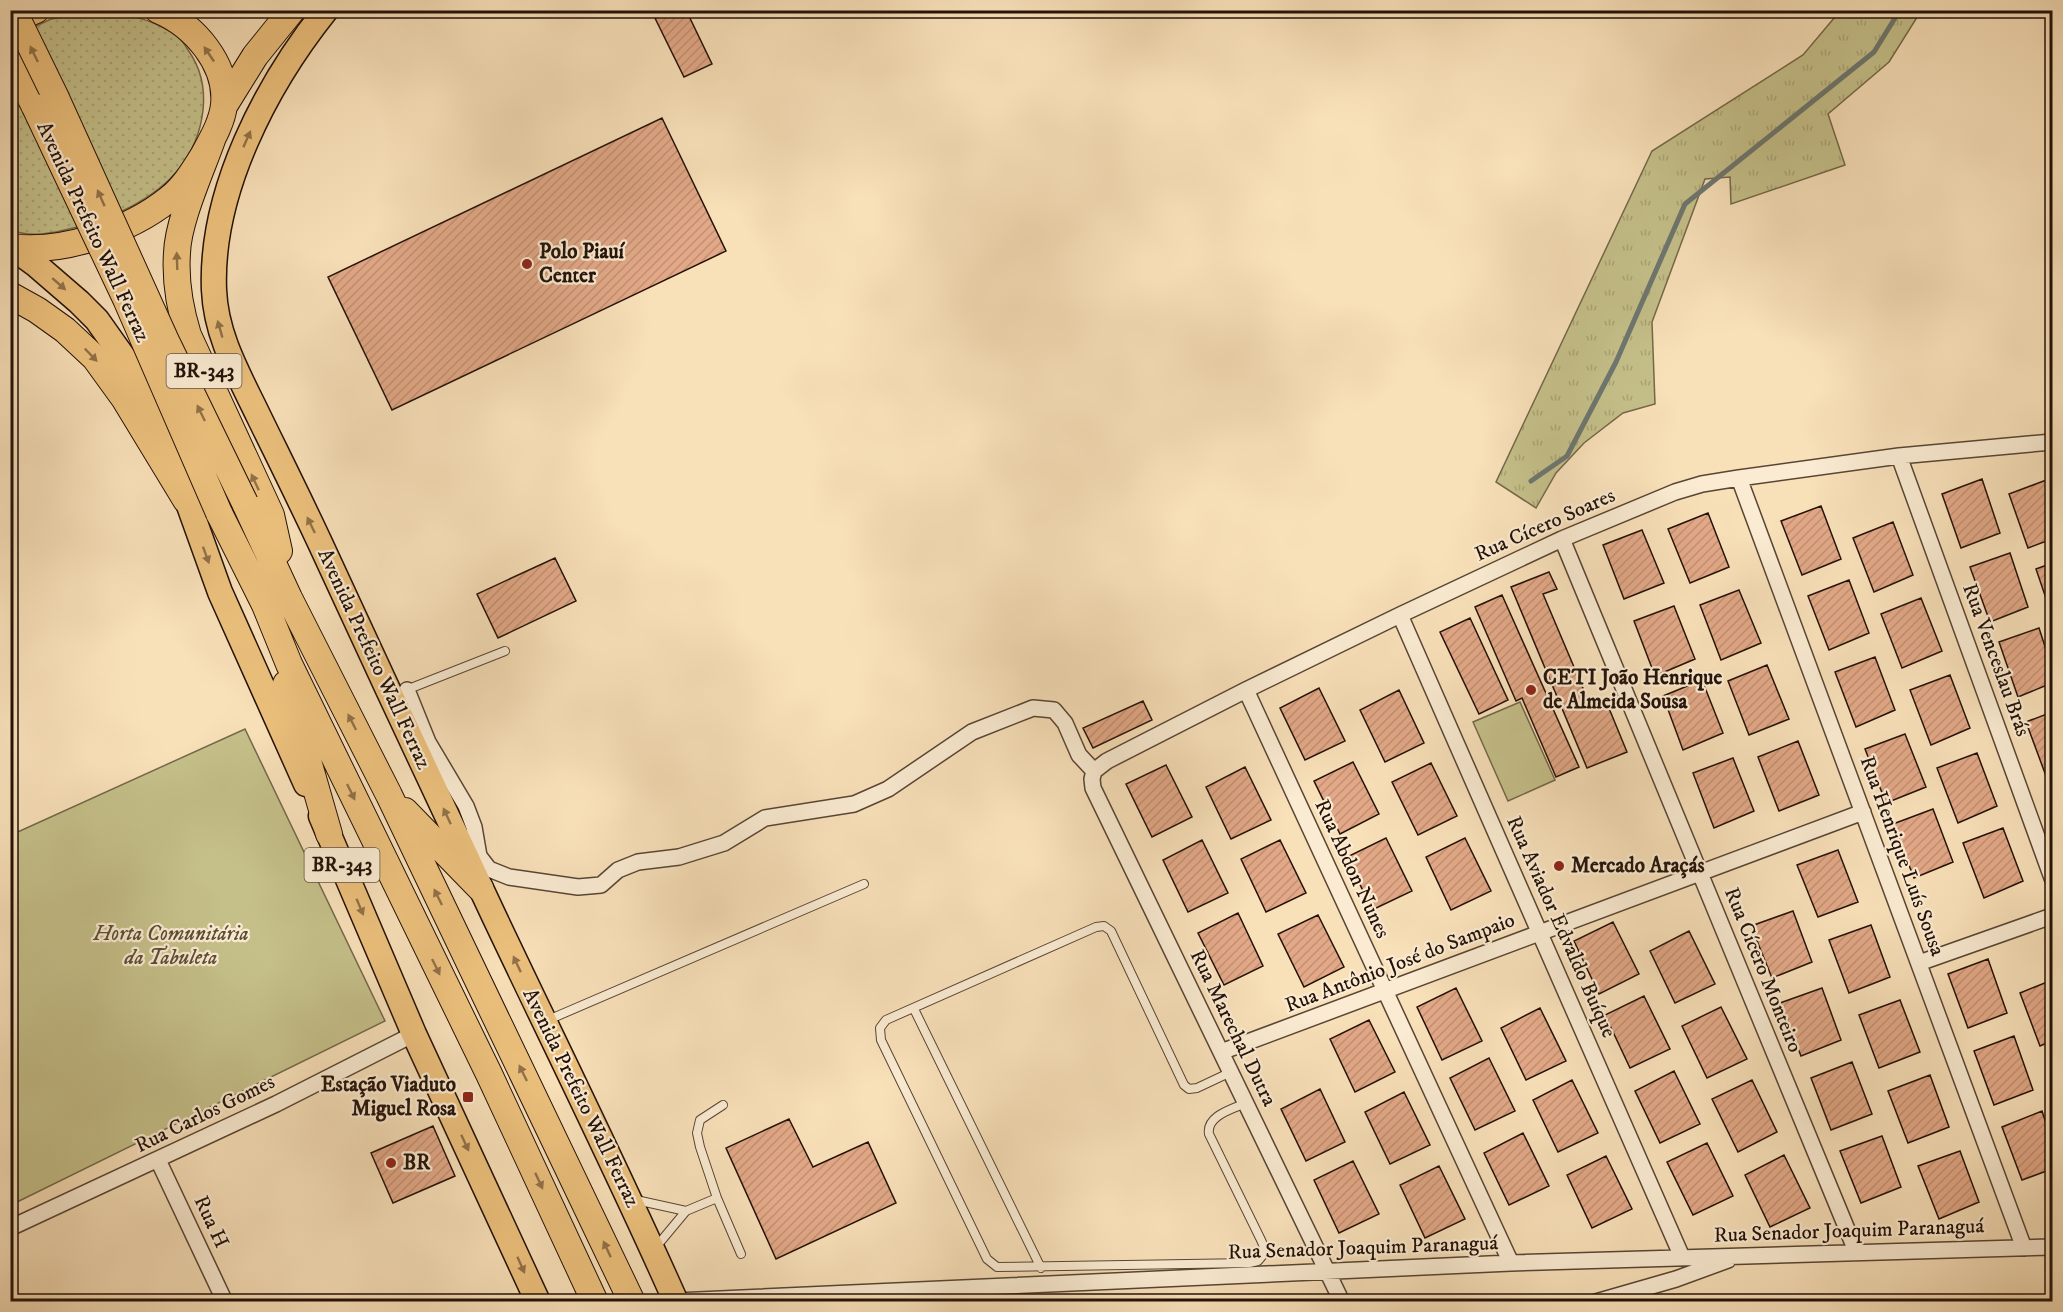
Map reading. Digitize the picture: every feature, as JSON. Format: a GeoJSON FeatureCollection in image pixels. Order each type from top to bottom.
{"type":"FeatureCollection","features":[{"type":"Feature","properties":{"kind":"highway"},"geometry":{"type":"LineString","coordinates":[[13,10],[45,103]]}},
{"type":"Feature","properties":{"kind":"highway"},"geometry":{"type":"LineString","coordinates":[[10,21],[36,10]]}},
{"type":"Feature","properties":{"kind":"highway","name":"BR-343"},"geometry":{"type":"LineString","coordinates":[[158,10],[188,27],[205,47],[222,79],[224,106]]}},
{"type":"Feature","properties":{"kind":"highway","name":"BR-343"},"geometry":{"type":"LineString","coordinates":[[289,598],[271,515],[188,335],[180,309],[177,252],[181,226],[224,106],[255,56],[292,10]]}},
{"type":"Feature","properties":{"kind":"highway"},"geometry":{"type":"LineString","coordinates":[[10,57],[45,103]]}},
{"type":"Feature","properties":{"kind":"highway","name":"Avenida Prefeito Wall Ferraz"},"geometry":{"type":"LineString","coordinates":[[45,103],[167,343],[289,598],[389,795],[632,1302]]}},
{"type":"Feature","properties":{"kind":"highway","name":"Avenida Prefeito Wall Ferraz"},"geometry":{"type":"LineString","coordinates":[[45,103],[219,513],[265,605],[289,664],[489,1074],[595,1302]]}},
{"type":"Feature","properties":{"kind":"highway","name":"BR-343"},"geometry":{"type":"LineString","coordinates":[[12,248],[52,247],[84,240],[137,219],[169,199],[190,178],[213,138]]}},
{"type":"Feature","properties":{"kind":"highway"},"geometry":{"type":"LineString","coordinates":[[10,295],[37,310],[65,330],[94,358],[124,398],[186,500]]}},
{"type":"Feature","properties":{"kind":"highway"},"geometry":{"type":"LineString","coordinates":[[265,605],[329,834]]}},
{"type":"Feature","properties":{"kind":"highway"},"geometry":{"type":"LineString","coordinates":[[389,795],[480,888]]}},
{"type":"Feature","properties":{"kind":"main road","name":"Avenida Prefeito Wall Ferraz"},"geometry":{"type":"LineString","coordinates":[[326,10],[314,24],[261,107],[242,151],[223,207],[215,255],[214,289],[218,327],[320,543],[399,693],[473,858],[480,888],[676,1301]]}},
{"type":"Feature","properties":{"kind":"main road","name":"Avenida Prefeito Wall Ferraz"},"geometry":{"type":"LineString","coordinates":[[12,248],[57,282],[91,314],[131,368],[164,436],[220,592],[329,834],[414,1034],[538,1302]]}},
{"type":"Feature","properties":{"kind":"street","name":"Rua Cícero Soares"},"geometry":{"type":"LineString","coordinates":[[1094,771],[1107,761],[1246,690],[1401,615],[1562,539],[1675,492],[1702,484],[1739,478],[1899,456],[2052,442]]}},
{"type":"Feature","properties":{"kind":"street","name":"Rua Venceslau Brás"},"geometry":{"type":"LineString","coordinates":[[1899,456],[2052,878]]}},
{"type":"Feature","properties":{"kind":"street","name":"Rua Henrique Luís Sousa"},"geometry":{"type":"LineString","coordinates":[[1739,478],[2024,1248]]}},
{"type":"Feature","properties":{"kind":"street","name":"Rua Cícero Monteiro"},"geometry":{"type":"LineString","coordinates":[[1562,539],[1856,1251]]}},
{"type":"Feature","properties":{"kind":"street","name":"Rua Aviador Edvaldo Buíque"},"geometry":{"type":"LineString","coordinates":[[1401,615],[1682,1257]]}},
{"type":"Feature","properties":{"kind":"street","name":"Rua Abdon Nunes"},"geometry":{"type":"LineString","coordinates":[[1246,690],[1511,1263]]}},
{"type":"Feature","properties":{"kind":"street"},"geometry":{"type":"LineString","coordinates":[[473,858],[489,869],[509,878],[578,887],[601,885],[618,870],[638,862],[679,857],[724,843],[765,818],[854,804],[888,789],[972,732],[1033,708],[1054,710],[1065,723],[1079,755],[1094,771]]}},
{"type":"Feature","properties":{"kind":"street","name":"Rua Marechal Dutra"},"geometry":{"type":"LineString","coordinates":[[1094,771],[1093,788],[1342,1302]]}},
{"type":"Feature","properties":{"kind":"street","name":"Rua Antônio José do Sampaio"},"geometry":{"type":"LineString","coordinates":[[1221,1052],[1863,812]]}},
{"type":"Feature","properties":{"kind":"street"},"geometry":{"type":"LineString","coordinates":[[1919,963],[2052,916]]}},
{"type":"Feature","properties":{"kind":"street","name":"Rua Carlos Gomes"},"geometry":{"type":"LineString","coordinates":[[10,1228],[276,1104],[414,1034]]}},
{"type":"Feature","properties":{"kind":"street","name":"Rua H"},"geometry":{"type":"LineString","coordinates":[[158,1160],[225,1302]]}},
{"type":"Feature","properties":{"kind":"street","name":"Rua Senador Joaquim Paranaguá"},"geometry":{"type":"LineString","coordinates":[[676,1301],[1327,1270],[1856,1251],[2052,1247]]}},
{"type":"Feature","properties":{"kind":"street"},"geometry":{"type":"LineString","coordinates":[[1596,1302],[1676,1279],[1742,1255]]}},
{"type":"Feature","properties":{"kind":"lane"},"geometry":{"type":"LineString","coordinates":[[399,693],[505,651]]}},
{"type":"Feature","properties":{"kind":"lane"},"geometry":{"type":"LineString","coordinates":[[544,1022],[864,884]]}},
{"type":"Feature","properties":{"kind":"lane"},"geometry":{"type":"LineString","coordinates":[[1231,1072],[1197,1088],[1189,1089],[1184,1085],[1111,931],[1104,926],[1096,927],[886,1020],[880,1028],[881,1040],[987,1259],[997,1267],[1041,1268],[1258,1261],[1263,1255],[1264,1247],[1209,1134],[1208,1127],[1211,1121],[1246,1103]]}},
{"type":"Feature","properties":{"kind":"lane"},"geometry":{"type":"LineString","coordinates":[[914,1009],[1041,1268]]}},
{"type":"Feature","properties":{"kind":"lane"},"geometry":{"type":"LineString","coordinates":[[723,1105],[700,1120],[697,1133],[717,1198],[741,1254]]}},
{"type":"Feature","properties":{"kind":"lane"},"geometry":{"type":"LineString","coordinates":[[628,1198],[686,1210]]}},
{"type":"Feature","properties":{"kind":"lane"},"geometry":{"type":"LineString","coordinates":[[654,1251],[686,1210],[717,1198]]}},
{"type":"Feature","properties":{"kind":"green space"},"geometry":{"type":"Polygon","coordinates":[[[1840,11],[1921,11],[1889,62],[1828,114],[1845,165],[1731,204],[1730,177],[1705,179],[1652,322],[1655,404],[1623,413],[1584,443],[1556,473],[1536,508],[1496,482],[1652,151],[1803,55],[1840,11]]]}},
{"type":"Feature","properties":{"kind":"green space"},"geometry":{"type":"Polygon","coordinates":[[[95,12],[127,15],[147,21],[167,30],[183,42],[196,64],[203,95],[203,110],[195,141],[188,156],[169,180],[131,207],[87,225],[50,233],[26,234],[11,230],[11,38],[51,19],[95,12]]]}},
{"type":"Feature","properties":{"kind":"green space"},"geometry":{"type":"Polygon","coordinates":[[[1520,702],[1555,780],[1508,801],[1473,722],[1520,702]]]}},
{"type":"Feature","properties":{"kind":"green space","name":"Horta Comunitária da Tabuleta"},"geometry":{"type":"Polygon","coordinates":[[[245,729],[385,1021],[11,1205],[11,835],[245,729]]]}},
{"type":"Feature","properties":{"kind":"building"},"geometry":{"type":"Polygon","coordinates":[[[651,10],[686,10],[712,64],[684,77],[651,10]]]}},
{"type":"Feature","properties":{"kind":"building","name":"Polo Piauí Center"},"geometry":{"type":"Polygon","coordinates":[[[662,118],[726,251],[392,410],[328,277],[662,118]]]}},
{"type":"Feature","properties":{"kind":"building"},"geometry":{"type":"Polygon","coordinates":[[[1982,479],[2000,533],[1961,548],[1942,494],[1982,479]]]}},
{"type":"Feature","properties":{"kind":"building"},"geometry":{"type":"Polygon","coordinates":[[[2049,479],[2052,490],[2052,539],[2028,548],[2009,494],[2049,479]]]}},
{"type":"Feature","properties":{"kind":"building"},"geometry":{"type":"Polygon","coordinates":[[[1821,506],[1841,559],[1802,575],[1781,521],[1821,506]]]}},
{"type":"Feature","properties":{"kind":"building"},"geometry":{"type":"Polygon","coordinates":[[[1708,513],[1729,567],[1690,583],[1668,529],[1708,513]]]}},
{"type":"Feature","properties":{"kind":"building"},"geometry":{"type":"Polygon","coordinates":[[[1893,522],[1913,575],[1874,592],[1853,538],[1893,522]]]}},
{"type":"Feature","properties":{"kind":"building"},"geometry":{"type":"Polygon","coordinates":[[[1642,530],[1664,583],[1624,599],[1603,545],[1642,530]]]}},
{"type":"Feature","properties":{"kind":"building"},"geometry":{"type":"Polygon","coordinates":[[[2010,553],[2028,607],[1990,622],[1970,567],[2010,553]]]}},
{"type":"Feature","properties":{"kind":"building"},"geometry":{"type":"Polygon","coordinates":[[[555,558],[576,601],[498,638],[477,594],[555,558]]]}},
{"type":"Feature","properties":{"kind":"building"},"geometry":{"type":"Polygon","coordinates":[[[2052,563],[2052,616],[2036,569],[2052,563]]]}},
{"type":"Feature","properties":{"kind":"building"},"geometry":{"type":"Polygon","coordinates":[[[1549,572],[1557,589],[1543,594],[1591,707],[1606,701],[1627,752],[1587,768],[1511,587],[1549,572]]]}},
{"type":"Feature","properties":{"kind":"building"},"geometry":{"type":"Polygon","coordinates":[[[1849,580],[1869,633],[1829,650],[1808,596],[1849,580]]]}},
{"type":"Feature","properties":{"kind":"building"},"geometry":{"type":"Polygon","coordinates":[[[1739,590],[1761,643],[1721,660],[1700,605],[1739,590]]]}},
{"type":"Feature","properties":{"kind":"building"},"geometry":{"type":"Polygon","coordinates":[[[1502,595],[1579,767],[1556,777],[1522,698],[1516,701],[1475,607],[1502,595]]]}},
{"type":"Feature","properties":{"kind":"building"},"geometry":{"type":"Polygon","coordinates":[[[1921,598],[1942,651],[1902,668],[1881,614],[1921,598]]]}},
{"type":"Feature","properties":{"kind":"building"},"geometry":{"type":"Polygon","coordinates":[[[1674,606],[1695,659],[1655,676],[1634,621],[1674,606]]]}},
{"type":"Feature","properties":{"kind":"building"},"geometry":{"type":"Polygon","coordinates":[[[1470,618],[1508,700],[1479,714],[1440,632],[1470,618]]]}},
{"type":"Feature","properties":{"kind":"building"},"geometry":{"type":"Polygon","coordinates":[[[2039,628],[2052,668],[2052,683],[2018,697],[1999,642],[2039,628]]]}},
{"type":"Feature","properties":{"kind":"building"},"geometry":{"type":"Polygon","coordinates":[[[1875,657],[1895,710],[1856,727],[1835,672],[1875,657]]]}},
{"type":"Feature","properties":{"kind":"building"},"geometry":{"type":"Polygon","coordinates":[[[1767,665],[1789,719],[1749,735],[1728,681],[1767,665]]]}},
{"type":"Feature","properties":{"kind":"building"},"geometry":{"type":"Polygon","coordinates":[[[1950,675],[1970,728],[1931,745],[1910,690],[1950,675]]]}},
{"type":"Feature","properties":{"kind":"building"},"geometry":{"type":"Polygon","coordinates":[[[1702,680],[1723,733],[1683,750],[1663,696],[1702,680]]]}},
{"type":"Feature","properties":{"kind":"building"},"geometry":{"type":"Polygon","coordinates":[[[1319,688],[1345,741],[1305,760],[1280,708],[1319,688]]]}},
{"type":"Feature","properties":{"kind":"building"},"geometry":{"type":"Polygon","coordinates":[[[1399,690],[1424,743],[1385,762],[1360,710],[1399,690]]]}},
{"type":"Feature","properties":{"kind":"building"},"geometry":{"type":"Polygon","coordinates":[[[1143,701],[1152,720],[1093,748],[1083,728],[1143,701]]]}},
{"type":"Feature","properties":{"kind":"building"},"geometry":{"type":"Polygon","coordinates":[[[2052,712],[2052,773],[2046,776],[2026,722],[2052,712]]]}},
{"type":"Feature","properties":{"kind":"building"},"geometry":{"type":"Polygon","coordinates":[[[1905,734],[1926,787],[1886,803],[1865,749],[1905,734]]]}},
{"type":"Feature","properties":{"kind":"building"},"geometry":{"type":"Polygon","coordinates":[[[1798,741],[1819,795],[1779,811],[1758,757],[1798,741]]]}},
{"type":"Feature","properties":{"kind":"building"},"geometry":{"type":"Polygon","coordinates":[[[1977,753],[1997,806],[1958,823],[1937,768],[1977,753]]]}},
{"type":"Feature","properties":{"kind":"building"},"geometry":{"type":"Polygon","coordinates":[[[1733,758],[1754,811],[1714,828],[1693,773],[1733,758]]]}},
{"type":"Feature","properties":{"kind":"building"},"geometry":{"type":"Polygon","coordinates":[[[1353,762],[1379,814],[1340,834],[1314,781],[1353,762]]]}},
{"type":"Feature","properties":{"kind":"building"},"geometry":{"type":"Polygon","coordinates":[[[1431,763],[1457,816],[1418,835],[1392,782],[1431,763]]]}},
{"type":"Feature","properties":{"kind":"building"},"geometry":{"type":"Polygon","coordinates":[[[1166,765],[1192,817],[1152,837],[1126,784],[1166,765]]]}},
{"type":"Feature","properties":{"kind":"building"},"geometry":{"type":"Polygon","coordinates":[[[1245,767],[1271,820],[1231,839],[1206,787],[1245,767]]]}},
{"type":"Feature","properties":{"kind":"building"},"geometry":{"type":"Polygon","coordinates":[[[1933,809],[1953,862],[1914,878],[1893,824],[1933,809]]]}},
{"type":"Feature","properties":{"kind":"building"},"geometry":{"type":"Polygon","coordinates":[[[2003,828],[2023,881],[1984,898],[1963,843],[2003,828]]]}},
{"type":"Feature","properties":{"kind":"building"},"geometry":{"type":"Polygon","coordinates":[[[1386,838],[1412,891],[1372,910],[1347,857],[1386,838]]]}},
{"type":"Feature","properties":{"kind":"building"},"geometry":{"type":"Polygon","coordinates":[[[1465,838],[1491,891],[1451,910],[1426,857],[1465,838]]]}},
{"type":"Feature","properties":{"kind":"building"},"geometry":{"type":"Polygon","coordinates":[[[1202,840],[1228,893],[1188,912],[1163,860],[1202,840]]]}},
{"type":"Feature","properties":{"kind":"building"},"geometry":{"type":"Polygon","coordinates":[[[1280,840],[1306,893],[1266,912],[1241,859],[1280,840]]]}},
{"type":"Feature","properties":{"kind":"building"},"geometry":{"type":"Polygon","coordinates":[[[1838,850],[1858,902],[1818,917],[1797,865],[1838,850]]]}},
{"type":"Feature","properties":{"kind":"building"},"geometry":{"type":"Polygon","coordinates":[[[1793,911],[1812,962],[1772,978],[1751,926],[1793,911]]]}},
{"type":"Feature","properties":{"kind":"building"},"geometry":{"type":"Polygon","coordinates":[[[1238,913],[1263,966],[1224,985],[1198,933],[1238,913]]]}},
{"type":"Feature","properties":{"kind":"building"},"geometry":{"type":"Polygon","coordinates":[[[1318,915],[1344,967],[1304,987],[1278,934],[1318,915]]]}},
{"type":"Feature","properties":{"kind":"building"},"geometry":{"type":"Polygon","coordinates":[[[1613,922],[1639,974],[1599,994],[1574,941],[1613,922]]]}},
{"type":"Feature","properties":{"kind":"building"},"geometry":{"type":"Polygon","coordinates":[[[1871,925],[1890,977],[1849,993],[1829,940],[1871,925]]]}},
{"type":"Feature","properties":{"kind":"building"},"geometry":{"type":"Polygon","coordinates":[[[1689,931],[1715,984],[1675,1003],[1650,951],[1689,931]]]}},
{"type":"Feature","properties":{"kind":"building"},"geometry":{"type":"Polygon","coordinates":[[[1988,959],[2007,1013],[1968,1028],[1948,974],[1988,959]]]}},
{"type":"Feature","properties":{"kind":"building"},"geometry":{"type":"Polygon","coordinates":[[[2052,980],[2052,1041],[2040,1046],[2020,993],[2052,980]]]}},
{"type":"Feature","properties":{"kind":"building"},"geometry":{"type":"Polygon","coordinates":[[[1456,988],[1482,1041],[1442,1060],[1417,1007],[1456,988]]]}},
{"type":"Feature","properties":{"kind":"building"},"geometry":{"type":"Polygon","coordinates":[[[1822,988],[1841,1040],[1801,1056],[1780,1003],[1822,988]]]}},
{"type":"Feature","properties":{"kind":"building"},"geometry":{"type":"Polygon","coordinates":[[[1644,996],[1670,1049],[1630,1068],[1605,1015],[1644,996]]]}},
{"type":"Feature","properties":{"kind":"building"},"geometry":{"type":"Polygon","coordinates":[[[1900,1000],[1920,1052],[1879,1068],[1859,1015],[1900,1000]]]}},
{"type":"Feature","properties":{"kind":"building"},"geometry":{"type":"Polygon","coordinates":[[[1721,1007],[1747,1059],[1707,1078],[1682,1026],[1721,1007]]]}},
{"type":"Feature","properties":{"kind":"building"},"geometry":{"type":"Polygon","coordinates":[[[1540,1008],[1566,1061],[1526,1080],[1501,1028],[1540,1008]]]}},
{"type":"Feature","properties":{"kind":"building"},"geometry":{"type":"Polygon","coordinates":[[[1369,1020],[1395,1072],[1355,1092],[1330,1039],[1369,1020]]]}},
{"type":"Feature","properties":{"kind":"building"},"geometry":{"type":"Polygon","coordinates":[[[2014,1036],[2033,1090],[1994,1105],[1974,1051],[2014,1036]]]}},
{"type":"Feature","properties":{"kind":"building"},"geometry":{"type":"Polygon","coordinates":[[[1489,1058],[1515,1111],[1475,1130],[1450,1078],[1489,1058]]]}},
{"type":"Feature","properties":{"kind":"building"},"geometry":{"type":"Polygon","coordinates":[[[1852,1062],[1872,1114],[1831,1130],[1811,1078],[1852,1062]]]}},
{"type":"Feature","properties":{"kind":"building"},"geometry":{"type":"Polygon","coordinates":[[[2052,1067],[2052,1085],[2046,1069],[2052,1067]]]}},
{"type":"Feature","properties":{"kind":"building"},"geometry":{"type":"Polygon","coordinates":[[[1674,1071],[1700,1124],[1660,1143],[1635,1091],[1674,1071]]]}},
{"type":"Feature","properties":{"kind":"building"},"geometry":{"type":"Polygon","coordinates":[[[1930,1075],[1949,1127],[1908,1143],[1888,1091],[1930,1075]]]}},
{"type":"Feature","properties":{"kind":"building"},"geometry":{"type":"Polygon","coordinates":[[[1572,1080],[1598,1133],[1558,1152],[1533,1100],[1572,1080]]]}},
{"type":"Feature","properties":{"kind":"building"},"geometry":{"type":"Polygon","coordinates":[[[1752,1080],[1777,1132],[1738,1152],[1712,1099],[1752,1080]]]}},
{"type":"Feature","properties":{"kind":"building"},"geometry":{"type":"Polygon","coordinates":[[[1320,1089],[1345,1142],[1306,1161],[1281,1109],[1320,1089]]]}},
{"type":"Feature","properties":{"kind":"building"},"geometry":{"type":"Polygon","coordinates":[[[1404,1092],[1430,1145],[1390,1164],[1365,1112],[1404,1092]]]}},
{"type":"Feature","properties":{"kind":"building"},"geometry":{"type":"Polygon","coordinates":[[[2042,1111],[2052,1142],[2052,1169],[2022,1180],[2002,1127],[2042,1111]]]}},
{"type":"Feature","properties":{"kind":"building"},"geometry":{"type":"Polygon","coordinates":[[[789,1119],[813,1167],[868,1142],[896,1203],[776,1259],[726,1148],[789,1119]]]}},
{"type":"Feature","properties":{"kind":"building"},"geometry":{"type":"Polygon","coordinates":[[[433,1126],[455,1176],[393,1203],[371,1153],[433,1126]]]}},
{"type":"Feature","properties":{"kind":"building"},"geometry":{"type":"Polygon","coordinates":[[[1523,1133],[1549,1186],[1509,1205],[1484,1153],[1523,1133]]]}},
{"type":"Feature","properties":{"kind":"building"},"geometry":{"type":"Polygon","coordinates":[[[1882,1136],[1901,1187],[1861,1203],[1840,1151],[1882,1136]]]}},
{"type":"Feature","properties":{"kind":"building"},"geometry":{"type":"Polygon","coordinates":[[[1707,1143],[1733,1196],[1693,1215],[1667,1162],[1707,1143]]]}},
{"type":"Feature","properties":{"kind":"building"},"geometry":{"type":"Polygon","coordinates":[[[1960,1151],[1979,1202],[1939,1219],[1918,1166],[1960,1151]]]}},
{"type":"Feature","properties":{"kind":"building"},"geometry":{"type":"Polygon","coordinates":[[[1784,1155],[1810,1208],[1770,1227],[1745,1175],[1784,1155]]]}},
{"type":"Feature","properties":{"kind":"building"},"geometry":{"type":"Polygon","coordinates":[[[1606,1156],[1632,1209],[1592,1228],[1567,1175],[1606,1156]]]}},
{"type":"Feature","properties":{"kind":"building"},"geometry":{"type":"Polygon","coordinates":[[[1353,1161],[1379,1214],[1339,1233],[1314,1180],[1353,1161]]]}},
{"type":"Feature","properties":{"kind":"building"},"geometry":{"type":"Polygon","coordinates":[[[1439,1166],[1465,1219],[1425,1238],[1400,1185],[1439,1166]]]}},
{"type":"Feature","properties":{"kind":"waterway"},"geometry":{"type":"LineString","coordinates":[[1531,481],[1567,456],[1616,362],[1685,204],[1874,52],[1900,10]]}},
{"type":"Feature","properties":{"kind":"place","name":"Polo Piauí Center"},"geometry":{"type":"Point","coordinates":[527,264]}},
{"type":"Feature","properties":{"kind":"place","name":"CETI João Henrique de Almeida Sousa"},"geometry":{"type":"Point","coordinates":[1531,690]}},
{"type":"Feature","properties":{"kind":"place","name":"Mercado Araçás"},"geometry":{"type":"Point","coordinates":[1559,866]}},
{"type":"Feature","properties":{"kind":"place","name":"Estação Viaduto Miguel Rosa"},"geometry":{"type":"Point","coordinates":[468,1097]}},
{"type":"Feature","properties":{"kind":"place","name":"BR"},"geometry":{"type":"Point","coordinates":[391,1163]}}]}
